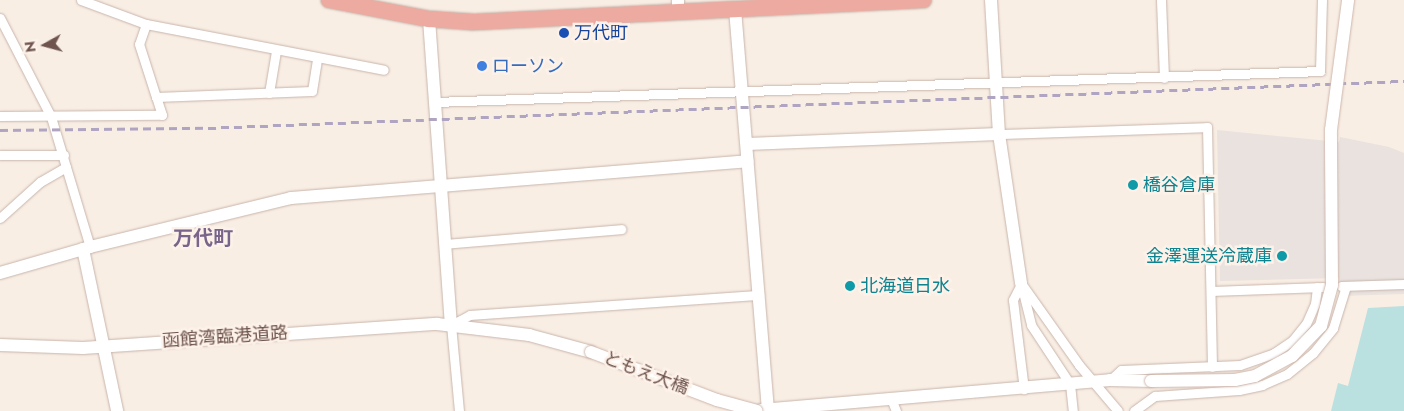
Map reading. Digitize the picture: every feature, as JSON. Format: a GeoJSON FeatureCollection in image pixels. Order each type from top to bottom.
{"type":"FeatureCollection","features":[{"type":"Feature","properties":{"kind":"highway"},"geometry":{"type":"LineString","coordinates":[[329,0],[430,20],[473,22],[678,6],[736,9],[923,0]]}},
{"type":"Feature","properties":{"kind":"street"},"geometry":{"type":"LineString","coordinates":[[81,0],[146,24],[276,51],[384,70]]}},
{"type":"Feature","properties":{"kind":"street"},"geometry":{"type":"LineString","coordinates":[[991,0],[999,134],[1021,283],[1031,325],[1070,384],[1073,411]]}},
{"type":"Feature","properties":{"kind":"street"},"geometry":{"type":"LineString","coordinates":[[1161,0],[1164,78]]}},
{"type":"Feature","properties":{"kind":"street"},"geometry":{"type":"LineString","coordinates":[[434,102],[1320,72],[1322,0]]}},
{"type":"Feature","properties":{"kind":"street"},"geometry":{"type":"LineString","coordinates":[[753,411],[894,406],[1110,380],[1235,380],[1255,376],[1292,356],[1320,326],[1332,285],[1331,130],[1348,0]]}},
{"type":"Feature","properties":{"kind":"street"},"geometry":{"type":"LineString","coordinates":[[736,9],[759,295],[772,410]]}},
{"type":"Feature","properties":{"kind":"street"},"geometry":{"type":"LineString","coordinates":[[0,18],[51,117],[64,155],[86,248],[103,346],[117,411]]}},
{"type":"Feature","properties":{"kind":"street"},"geometry":{"type":"LineString","coordinates":[[430,20],[439,186],[459,411]]}},
{"type":"Feature","properties":{"kind":"street"},"geometry":{"type":"LineString","coordinates":[[0,116],[162,115],[139,44],[146,24]]}},
{"type":"Feature","properties":{"kind":"street"},"geometry":{"type":"LineString","coordinates":[[269,93],[276,51]]}},
{"type":"Feature","properties":{"kind":"street"},"geometry":{"type":"LineString","coordinates":[[156,97],[312,91],[317,58]]}},
{"type":"Feature","properties":{"kind":"street"},"geometry":{"type":"LineString","coordinates":[[746,144],[1207,127],[1212,367]]}},
{"type":"Feature","properties":{"kind":"street"},"geometry":{"type":"LineString","coordinates":[[0,156],[64,155]]}},
{"type":"Feature","properties":{"kind":"street"},"geometry":{"type":"LineString","coordinates":[[0,273],[86,248],[291,198],[748,161]]}},
{"type":"Feature","properties":{"kind":"street"},"geometry":{"type":"LineString","coordinates":[[0,218],[40,182],[66,167]]}},
{"type":"Feature","properties":{"kind":"street"},"geometry":{"type":"LineString","coordinates":[[444,244],[621,229]]}},
{"type":"Feature","properties":{"kind":"street"},"geometry":{"type":"LineString","coordinates":[[1021,283],[1094,382],[1118,411]]}},
{"type":"Feature","properties":{"kind":"street"},"geometry":{"type":"LineString","coordinates":[[1021,283],[1014,300],[1024,389]]}},
{"type":"Feature","properties":{"kind":"street"},"geometry":{"type":"LineString","coordinates":[[1211,291],[1404,284]]}},
{"type":"Feature","properties":{"kind":"street"},"geometry":{"type":"LineString","coordinates":[[1134,411],[1154,396],[1238,390],[1262,384],[1287,374],[1314,353],[1333,328],[1346,286]]}},
{"type":"Feature","properties":{"kind":"street"},"geometry":{"type":"LineString","coordinates":[[1110,380],[1122,370],[1212,367],[1258,360],[1292,341],[1306,324],[1315,304],[1317,287]]}},
{"type":"Feature","properties":{"kind":"street"},"geometry":{"type":"LineString","coordinates":[[451,325],[470,315],[759,295]]}},
{"type":"Feature","properties":{"kind":"street","name":"函館湾臨港道路"},"geometry":{"type":"LineString","coordinates":[[0,345],[103,346],[385,325],[451,325],[529,335],[591,352]]}},
{"type":"Feature","properties":{"kind":"street","name":"ともえ大橋"},"geometry":{"type":"LineString","coordinates":[[591,352],[717,400],[772,410]]}},
{"type":"Feature","properties":{"kind":"shaded area"},"geometry":{"type":"Polygon","coordinates":[[[1217,130],[1339,142],[1340,137],[1389,147],[1404,153],[1404,294],[1340,296],[1339,278],[1220,281],[1217,130]]]}},
{"type":"Feature","properties":{"kind":"water"},"geometry":{"type":"Polygon","coordinates":[[[1404,306],[1404,411],[1331,411],[1338,383],[1348,386],[1368,308],[1404,306]]]}},
{"type":"Feature","properties":{"kind":"railway"},"geometry":{"type":"LineString","coordinates":[[0,130],[208,128],[1404,81]]}},
{"type":"Feature","properties":{"kind":"place","name":"万代町"},"geometry":{"type":"Point","coordinates":[564,33]}},
{"type":"Feature","properties":{"kind":"place","name":"ローソン"},"geometry":{"type":"Point","coordinates":[482,66]}},
{"type":"Feature","properties":{"kind":"place","name":"橋谷倉庫"},"geometry":{"type":"Point","coordinates":[1133,185]}},
{"type":"Feature","properties":{"kind":"place","name":"金澤運送冷蔵庫"},"geometry":{"type":"Point","coordinates":[1282,256]}},
{"type":"Feature","properties":{"kind":"place","name":"北海道日水"},"geometry":{"type":"Point","coordinates":[850,286]}},
{"type":"Feature","properties":{"kind":"district","name":"万代町"},"geometry":{"type":"Point","coordinates":[203,238]}}]}
